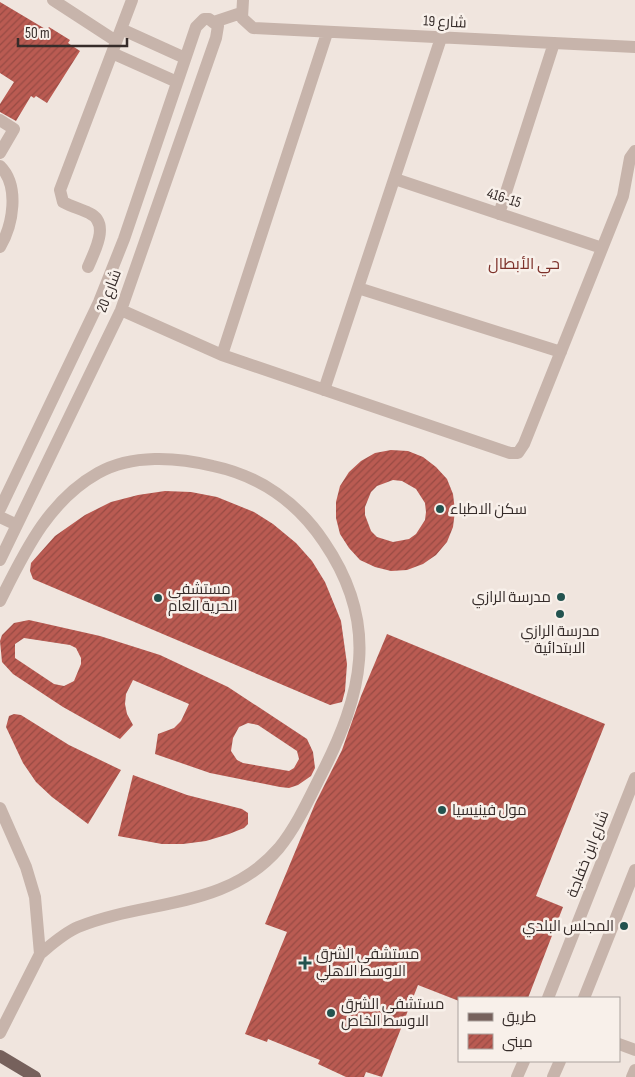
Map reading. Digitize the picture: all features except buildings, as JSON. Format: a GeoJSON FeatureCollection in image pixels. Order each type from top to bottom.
{"type":"FeatureCollection","features":[{"type":"Feature","properties":{"kind":"main road"},"geometry":{"type":"LineString","coordinates":[[0,1056],[35,1077]]}},
{"type":"Feature","properties":{"kind":"street"},"geometry":{"type":"LineString","coordinates":[[53,0],[177,82]]}},
{"type":"Feature","properties":{"kind":"street"},"geometry":{"type":"LineString","coordinates":[[88,267],[100,233],[99,222],[91,214],[64,202],[60,190],[132,0]]}},
{"type":"Feature","properties":{"kind":"street"},"geometry":{"type":"LineString","coordinates":[[241,13],[243,0]]}},
{"type":"Feature","properties":{"kind":"street","name":"شارع 20"},"geometry":{"type":"LineString","coordinates":[[214,22],[241,13]]}},
{"type":"Feature","properties":{"kind":"street","name":"شارع 19"},"geometry":{"type":"LineString","coordinates":[[241,13],[244,22],[253,28],[635,47]]}},
{"type":"Feature","properties":{"kind":"street","name":"شارع 20"},"geometry":{"type":"LineString","coordinates":[[0,509],[99,302],[124,239],[199,22],[204,19],[214,22],[218,26],[216,38],[121,310],[0,560]]}},
{"type":"Feature","properties":{"kind":"street"},"geometry":{"type":"LineString","coordinates":[[222,356],[327,33]]}},
{"type":"Feature","properties":{"kind":"street"},"geometry":{"type":"LineString","coordinates":[[324,390],[441,38]]}},
{"type":"Feature","properties":{"kind":"street"},"geometry":{"type":"LineString","coordinates":[[117,41],[185,58]]}},
{"type":"Feature","properties":{"kind":"street"},"geometry":{"type":"LineString","coordinates":[[499,214],[554,43]]}},
{"type":"Feature","properties":{"kind":"street"},"geometry":{"type":"LineString","coordinates":[[0,120],[14,128],[0,153]]}},
{"type":"Feature","properties":{"kind":"street"},"geometry":{"type":"LineString","coordinates":[[121,310],[222,356],[510,453],[518,453],[524,444],[623,196],[630,158],[635,151]]}},
{"type":"Feature","properties":{"kind":"street"},"geometry":{"type":"LineString","coordinates":[[0,166],[9,180],[12,194],[12,213],[6,237],[0,247]]}},
{"type":"Feature","properties":{"kind":"street","name":"416-15"},"geometry":{"type":"LineString","coordinates":[[395,179],[602,248]]}},
{"type":"Feature","properties":{"kind":"street"},"geometry":{"type":"LineString","coordinates":[[358,288],[561,352]]}},
{"type":"Feature","properties":{"kind":"street"},"geometry":{"type":"LineString","coordinates":[[0,601],[30,541],[54,510],[99,472],[132,462],[164,458],[197,462],[226,469],[261,483],[292,503],[312,523],[341,565],[352,592],[359,620],[360,656],[352,703],[336,746],[302,813],[279,848],[248,876],[222,889],[197,898],[131,913],[78,928],[58,939],[40,954],[0,1033]]}},
{"type":"Feature","properties":{"kind":"street"},"geometry":{"type":"LineString","coordinates":[[0,517],[17,525]]}},
{"type":"Feature","properties":{"kind":"street","name":"شارع ابن خفاجة"},"geometry":{"type":"LineString","coordinates":[[548,997],[635,778]]}},
{"type":"Feature","properties":{"kind":"street"},"geometry":{"type":"LineString","coordinates":[[0,808],[26,867],[35,896],[40,954]]}},
{"type":"Feature","properties":{"kind":"street"},"geometry":{"type":"LineString","coordinates":[[584,997],[635,870]]}},
{"type":"Feature","properties":{"kind":"street"},"geometry":{"type":"LineString","coordinates":[[620,1044],[635,1050]]}},
{"type":"Feature","properties":{"kind":"street"},"geometry":{"type":"LineString","coordinates":[[517,1077],[524,1062]]}},
{"type":"Feature","properties":{"kind":"street"},"geometry":{"type":"LineString","coordinates":[[553,1077],[560,1062]]}},
{"type":"Feature","properties":{"kind":"street"},"geometry":{"type":"LineString","coordinates":[[632,1077],[635,1070]]}},
{"type":"Feature","properties":{"kind":"place","name":"سكن الاطباء"},"geometry":{"type":"Point","coordinates":[440,509]}},
{"type":"Feature","properties":{"kind":"place","name":"مدرسة الرازي"},"geometry":{"type":"Point","coordinates":[561,597]}},
{"type":"Feature","properties":{"kind":"place","name":"مستشفى الحرية العام"},"geometry":{"type":"Point","coordinates":[158,598]}},
{"type":"Feature","properties":{"kind":"place","name":"مدرسة الرازي الابتدائية"},"geometry":{"type":"Point","coordinates":[560,614]}},
{"type":"Feature","properties":{"kind":"place","name":"مول فينيسيا"},"geometry":{"type":"Point","coordinates":[442,810]}},
{"type":"Feature","properties":{"kind":"place","name":"المجلس البلدي"},"geometry":{"type":"Point","coordinates":[624,926]}},
{"type":"Feature","properties":{"kind":"place","name":"مستشفى الشرق الاوسط الاهلي"},"geometry":{"type":"Point","coordinates":[305,963]}},
{"type":"Feature","properties":{"kind":"place","name":"مستشفى الشرق الاوسط الخاص"},"geometry":{"type":"Point","coordinates":[331,1013]}},
{"type":"Feature","properties":{"kind":"district","name":"حي الأبطال"},"geometry":{"type":"Point","coordinates":[524,264]}}]}
